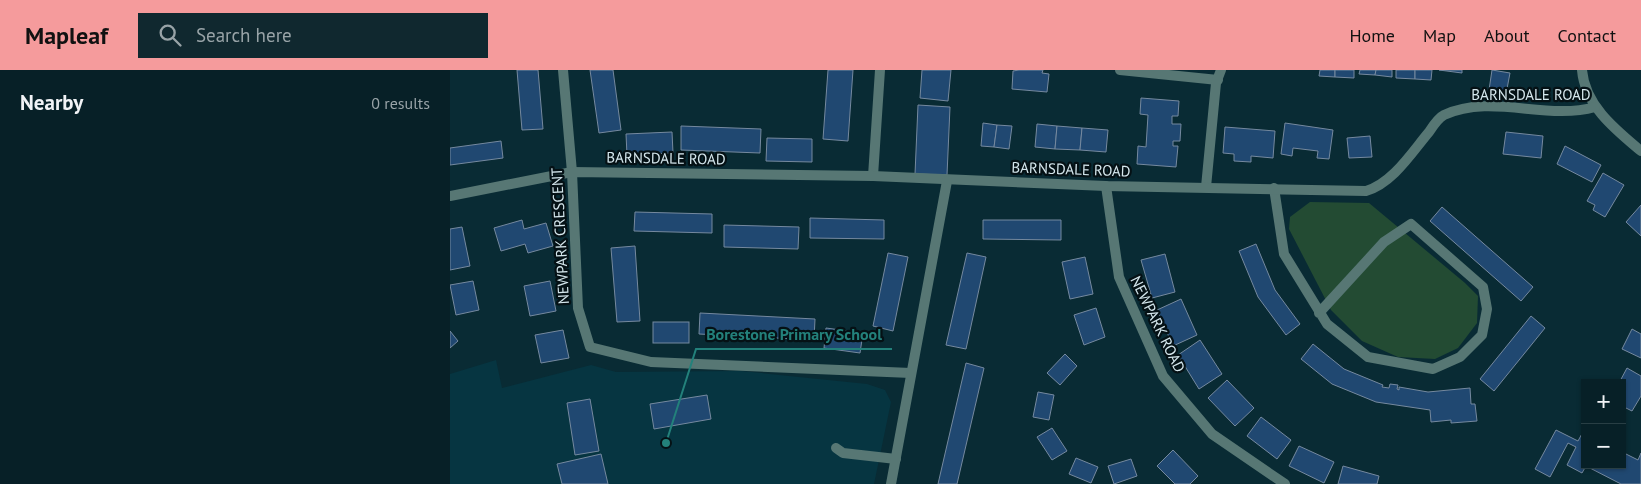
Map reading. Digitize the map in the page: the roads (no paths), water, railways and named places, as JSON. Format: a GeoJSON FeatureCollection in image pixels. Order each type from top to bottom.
{"type":"FeatureCollection","features":[{"type":"Feature","properties":{"kind":"street","name":"NEWPARK CRESCENT"},"geometry":{"type":"LineString","coordinates":[[563,70],[572,172],[578,308],[590,346],[650,362],[911,373]]}},
{"type":"Feature","properties":{"kind":"street"},"geometry":{"type":"LineString","coordinates":[[873,176],[880,70]]}},
{"type":"Feature","properties":{"kind":"street"},"geometry":{"type":"LineString","coordinates":[[1120,70],[1219,75],[1206,187]]}},
{"type":"Feature","properties":{"kind":"street"},"geometry":{"type":"LineString","coordinates":[[1582,70],[1595,107]]}},
{"type":"Feature","properties":{"kind":"street","name":"BARNSDALE ROAD"},"geometry":{"type":"LineString","coordinates":[[450,196],[572,172],[873,176],[947,181],[1106,186],[1366,191],[1376,188],[1398,170],[1442,116],[1472,106],[1563,111],[1595,107],[1611,126],[1640,150]]}},
{"type":"Feature","properties":{"kind":"street"},"geometry":{"type":"LineString","coordinates":[[891,484],[947,181]]}},
{"type":"Feature","properties":{"kind":"street","name":"NEWPARK ROAD"},"geometry":{"type":"LineString","coordinates":[[1106,186],[1118,277],[1164,376],[1212,434],[1285,484]]}},
{"type":"Feature","properties":{"kind":"street"},"geometry":{"type":"LineString","coordinates":[[1274,188],[1284,254],[1319,312],[1327,324],[1368,357],[1433,369],[1460,357],[1482,335],[1488,309],[1483,287],[1411,224],[1384,242],[1319,312]]}},
{"type":"Feature","properties":{"kind":"street"},"geometry":{"type":"LineString","coordinates":[[836,448],[843,453],[896,459]]}},
{"type":"Feature","properties":{"kind":"place","name":"Borestone Primary School"},"geometry":{"type":"Point","coordinates":[666,443]}}]}
